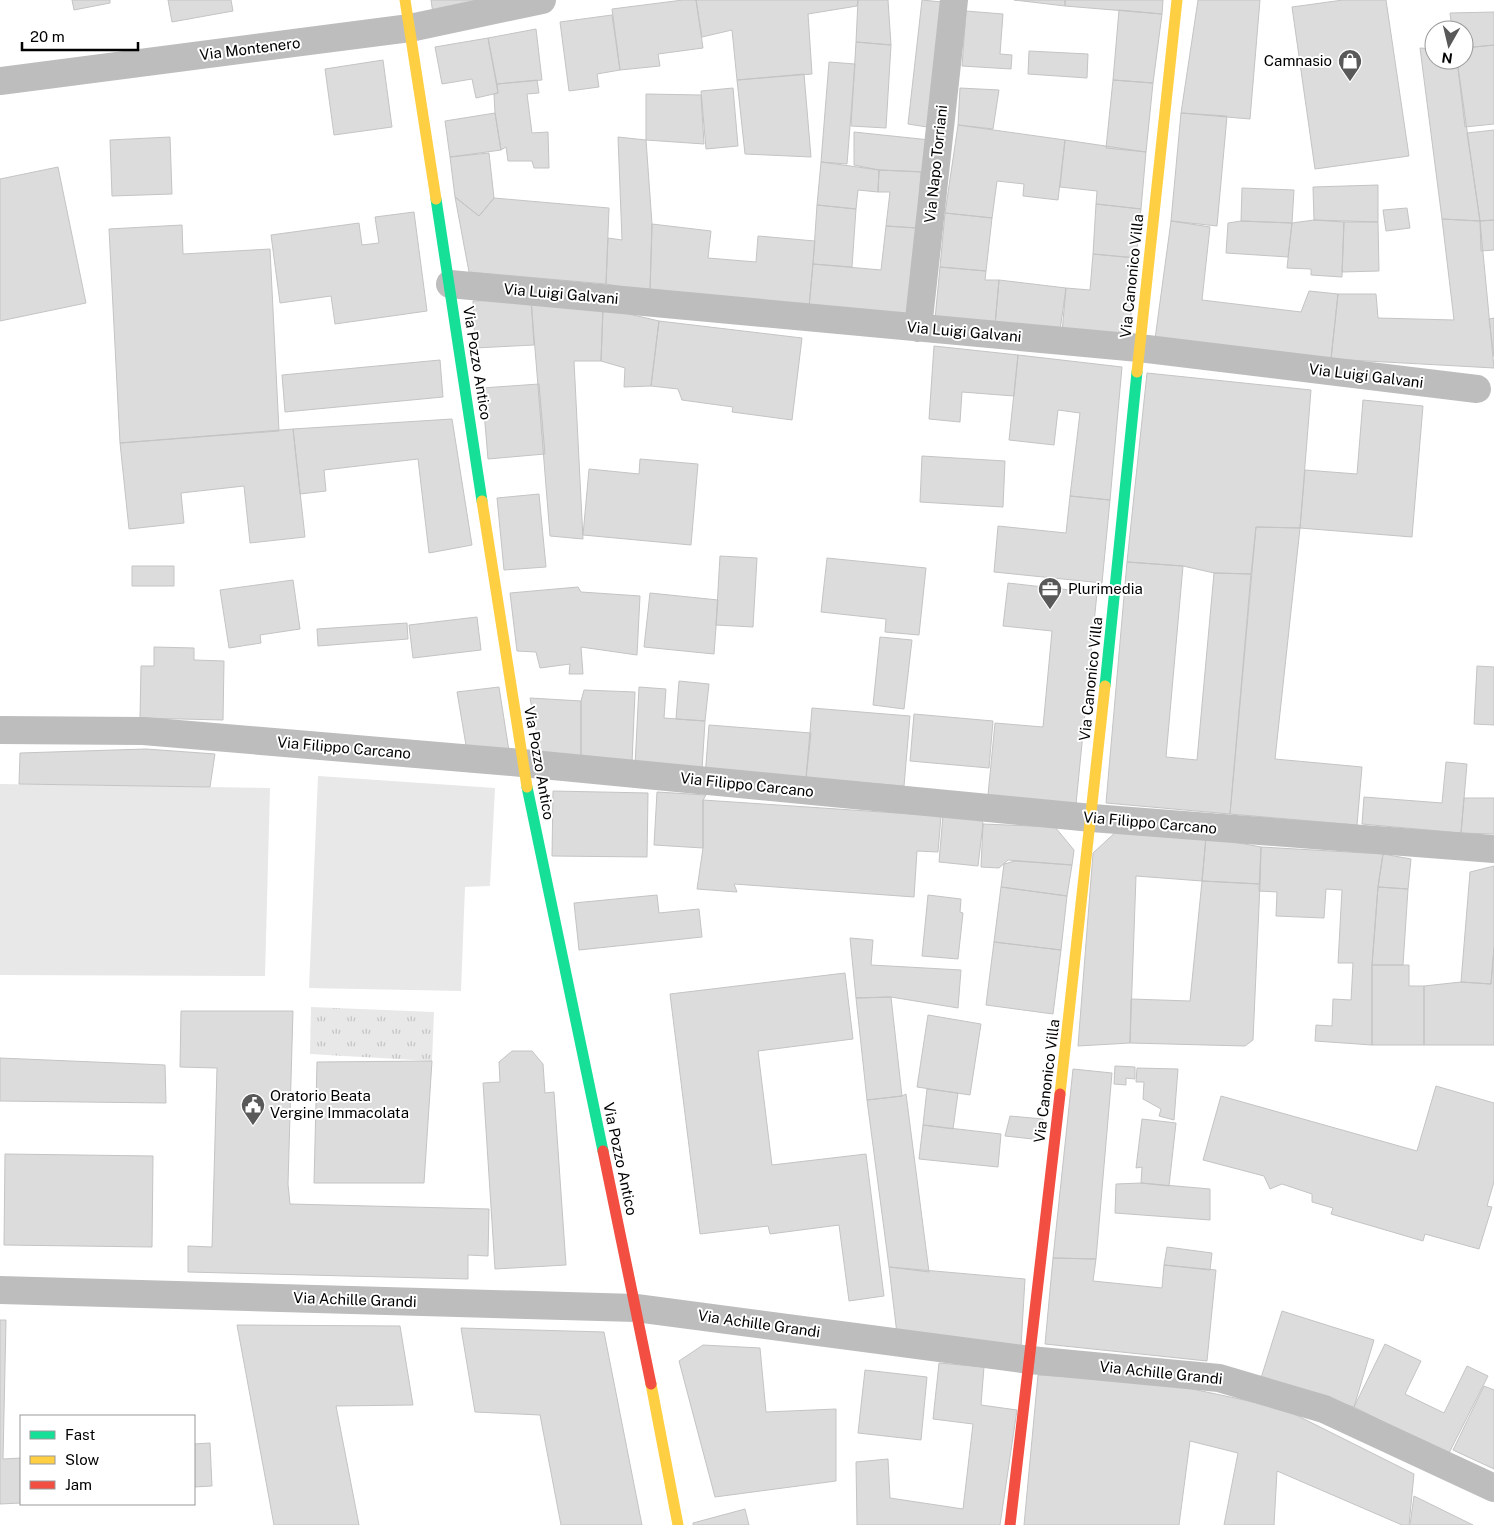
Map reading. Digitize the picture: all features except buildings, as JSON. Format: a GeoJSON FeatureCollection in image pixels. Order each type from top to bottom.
{"type":"FeatureCollection","features":[{"type":"Feature","properties":{"kind":"street","name":"Via Pozzo Antico"},"geometry":{"type":"LineString","coordinates":[[404,0],[450,284],[522,763],[636,1308],[678,1525]]}},
{"type":"Feature","properties":{"kind":"street","name":"Via Montenero"},"geometry":{"type":"LineString","coordinates":[[0,81],[410,28],[542,0]]}},
{"type":"Feature","properties":{"kind":"street","name":"Via Napo Torriani"},"geometry":{"type":"LineString","coordinates":[[918,328],[954,0]]}},
{"type":"Feature","properties":{"kind":"street","name":"Via Canonico Villa"},"geometry":{"type":"LineString","coordinates":[[1010,1525],[1092,818],[1139,348],[1178,0]]}},
{"type":"Feature","properties":{"kind":"street","name":"Via Luigi Galvani"},"geometry":{"type":"LineString","coordinates":[[450,284],[1139,348],[1477,389]]}},
{"type":"Feature","properties":{"kind":"street","name":"Via Filippo Carcano"},"geometry":{"type":"LineString","coordinates":[[0,730],[143,731],[522,763],[1092,818],[1494,849]]}},
{"type":"Feature","properties":{"kind":"street","name":"Via Achille Grandi"},"geometry":{"type":"LineString","coordinates":[[0,1290],[636,1308],[1030,1360],[1220,1378],[1324,1409],[1494,1488]]}},
{"type":"Feature","properties":{"kind":"green space"},"geometry":{"type":"Polygon","coordinates":[[[318,776],[495,788],[490,886],[465,887],[461,991],[309,988],[318,776]]]}},
{"type":"Feature","properties":{"kind":"green space"},"geometry":{"type":"Polygon","coordinates":[[[0,784],[270,788],[265,976],[0,975],[0,784]]]}},
{"type":"Feature","properties":{"kind":"green space"},"geometry":{"type":"Polygon","coordinates":[[[311,1007],[434,1012],[432,1061],[310,1054],[311,1007]]]}},
{"type":"Feature","properties":{"kind":"traffic: fast"},"geometry":{"type":"LineString","coordinates":[[436,199],[482,501]]}},
{"type":"Feature","properties":{"kind":"traffic: fast"},"geometry":{"type":"LineString","coordinates":[[1105,686],[1137,372]]}},
{"type":"Feature","properties":{"kind":"traffic: fast"},"geometry":{"type":"LineString","coordinates":[[527,787],[603,1151]]}},
{"type":"Feature","properties":{"kind":"traffic: slow"},"geometry":{"type":"LineString","coordinates":[[405,0],[436,199]]}},
{"type":"Feature","properties":{"kind":"traffic: slow"},"geometry":{"type":"LineString","coordinates":[[1137,372],[1177,0]]}},
{"type":"Feature","properties":{"kind":"traffic: slow"},"geometry":{"type":"LineString","coordinates":[[482,501],[527,787]]}},
{"type":"Feature","properties":{"kind":"traffic: slow"},"geometry":{"type":"LineString","coordinates":[[1060,1094],[1105,686]]}},
{"type":"Feature","properties":{"kind":"traffic: slow"},"geometry":{"type":"LineString","coordinates":[[651,1384],[678,1525]]}},
{"type":"Feature","properties":{"kind":"traffic: jam"},"geometry":{"type":"LineString","coordinates":[[1010,1525],[1060,1094]]}},
{"type":"Feature","properties":{"kind":"traffic: jam"},"geometry":{"type":"LineString","coordinates":[[603,1151],[651,1384]]}},
{"type":"Feature","properties":{"kind":"place","name":"Camnasio"},"geometry":{"type":"Point","coordinates":[1350,82]}},
{"type":"Feature","properties":{"kind":"place","name":"Plurimedia"},"geometry":{"type":"Point","coordinates":[1050,610]}},
{"type":"Feature","properties":{"kind":"place","name":"Oratorio Beata Vergine Immacolata"},"geometry":{"type":"Point","coordinates":[253,1126]}}]}
